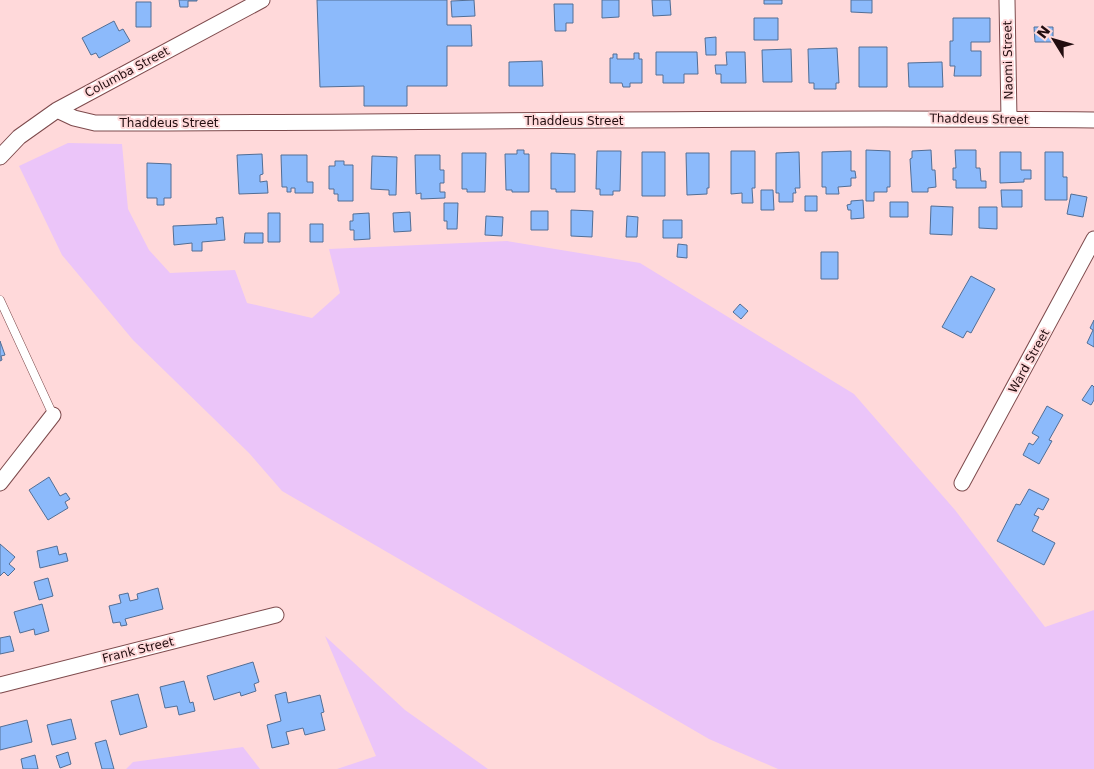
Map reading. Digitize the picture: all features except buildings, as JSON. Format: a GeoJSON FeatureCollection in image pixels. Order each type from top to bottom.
{"type":"FeatureCollection","features":[{"type":"Feature","properties":{"kind":"street","name":"Columba Street"},"geometry":{"type":"LineString","coordinates":[[0,157],[19,137],[57,110],[262,0]]}},
{"type":"Feature","properties":{"kind":"street","name":"Naomi Street"},"geometry":{"type":"LineString","coordinates":[[1007,0],[1009,119]]}},
{"type":"Feature","properties":{"kind":"street","name":"Thaddeus Street"},"geometry":{"type":"LineString","coordinates":[[57,110],[74,118],[95,123],[305,124],[915,118],[1094,120]]}},
{"type":"Feature","properties":{"kind":"street","name":"Ward Street"},"geometry":{"type":"LineString","coordinates":[[962,483],[1094,239]]}},
{"type":"Feature","properties":{"kind":"street"},"geometry":{"type":"LineString","coordinates":[[0,483],[53,415]]}},
{"type":"Feature","properties":{"kind":"street","name":"Frank Street"},"geometry":{"type":"LineString","coordinates":[[0,685],[276,614]]}},
{"type":"Feature","properties":{"kind":"lane"},"geometry":{"type":"LineString","coordinates":[[0,300],[53,415]]}},
{"type":"Feature","properties":{"kind":"shaded area"},"geometry":{"type":"Polygon","coordinates":[[[68,143],[122,144],[128,209],[149,250],[170,273],[235,270],[247,303],[312,318],[340,293],[329,249],[507,241],[640,263],[854,394],[955,510],[1045,627],[1094,610],[1094,769],[778,769],[709,739],[282,491],[249,453],[133,340],[62,255],[19,166],[68,143]]]}},
{"type":"Feature","properties":{"kind":"shaded area"},"geometry":{"type":"Polygon","coordinates":[[[325,636],[405,710],[488,769],[337,769],[376,756],[325,636]]]}},
{"type":"Feature","properties":{"kind":"shaded area"},"geometry":{"type":"Polygon","coordinates":[[[243,747],[260,769],[126,769],[133,762],[243,747]]]}}]}
